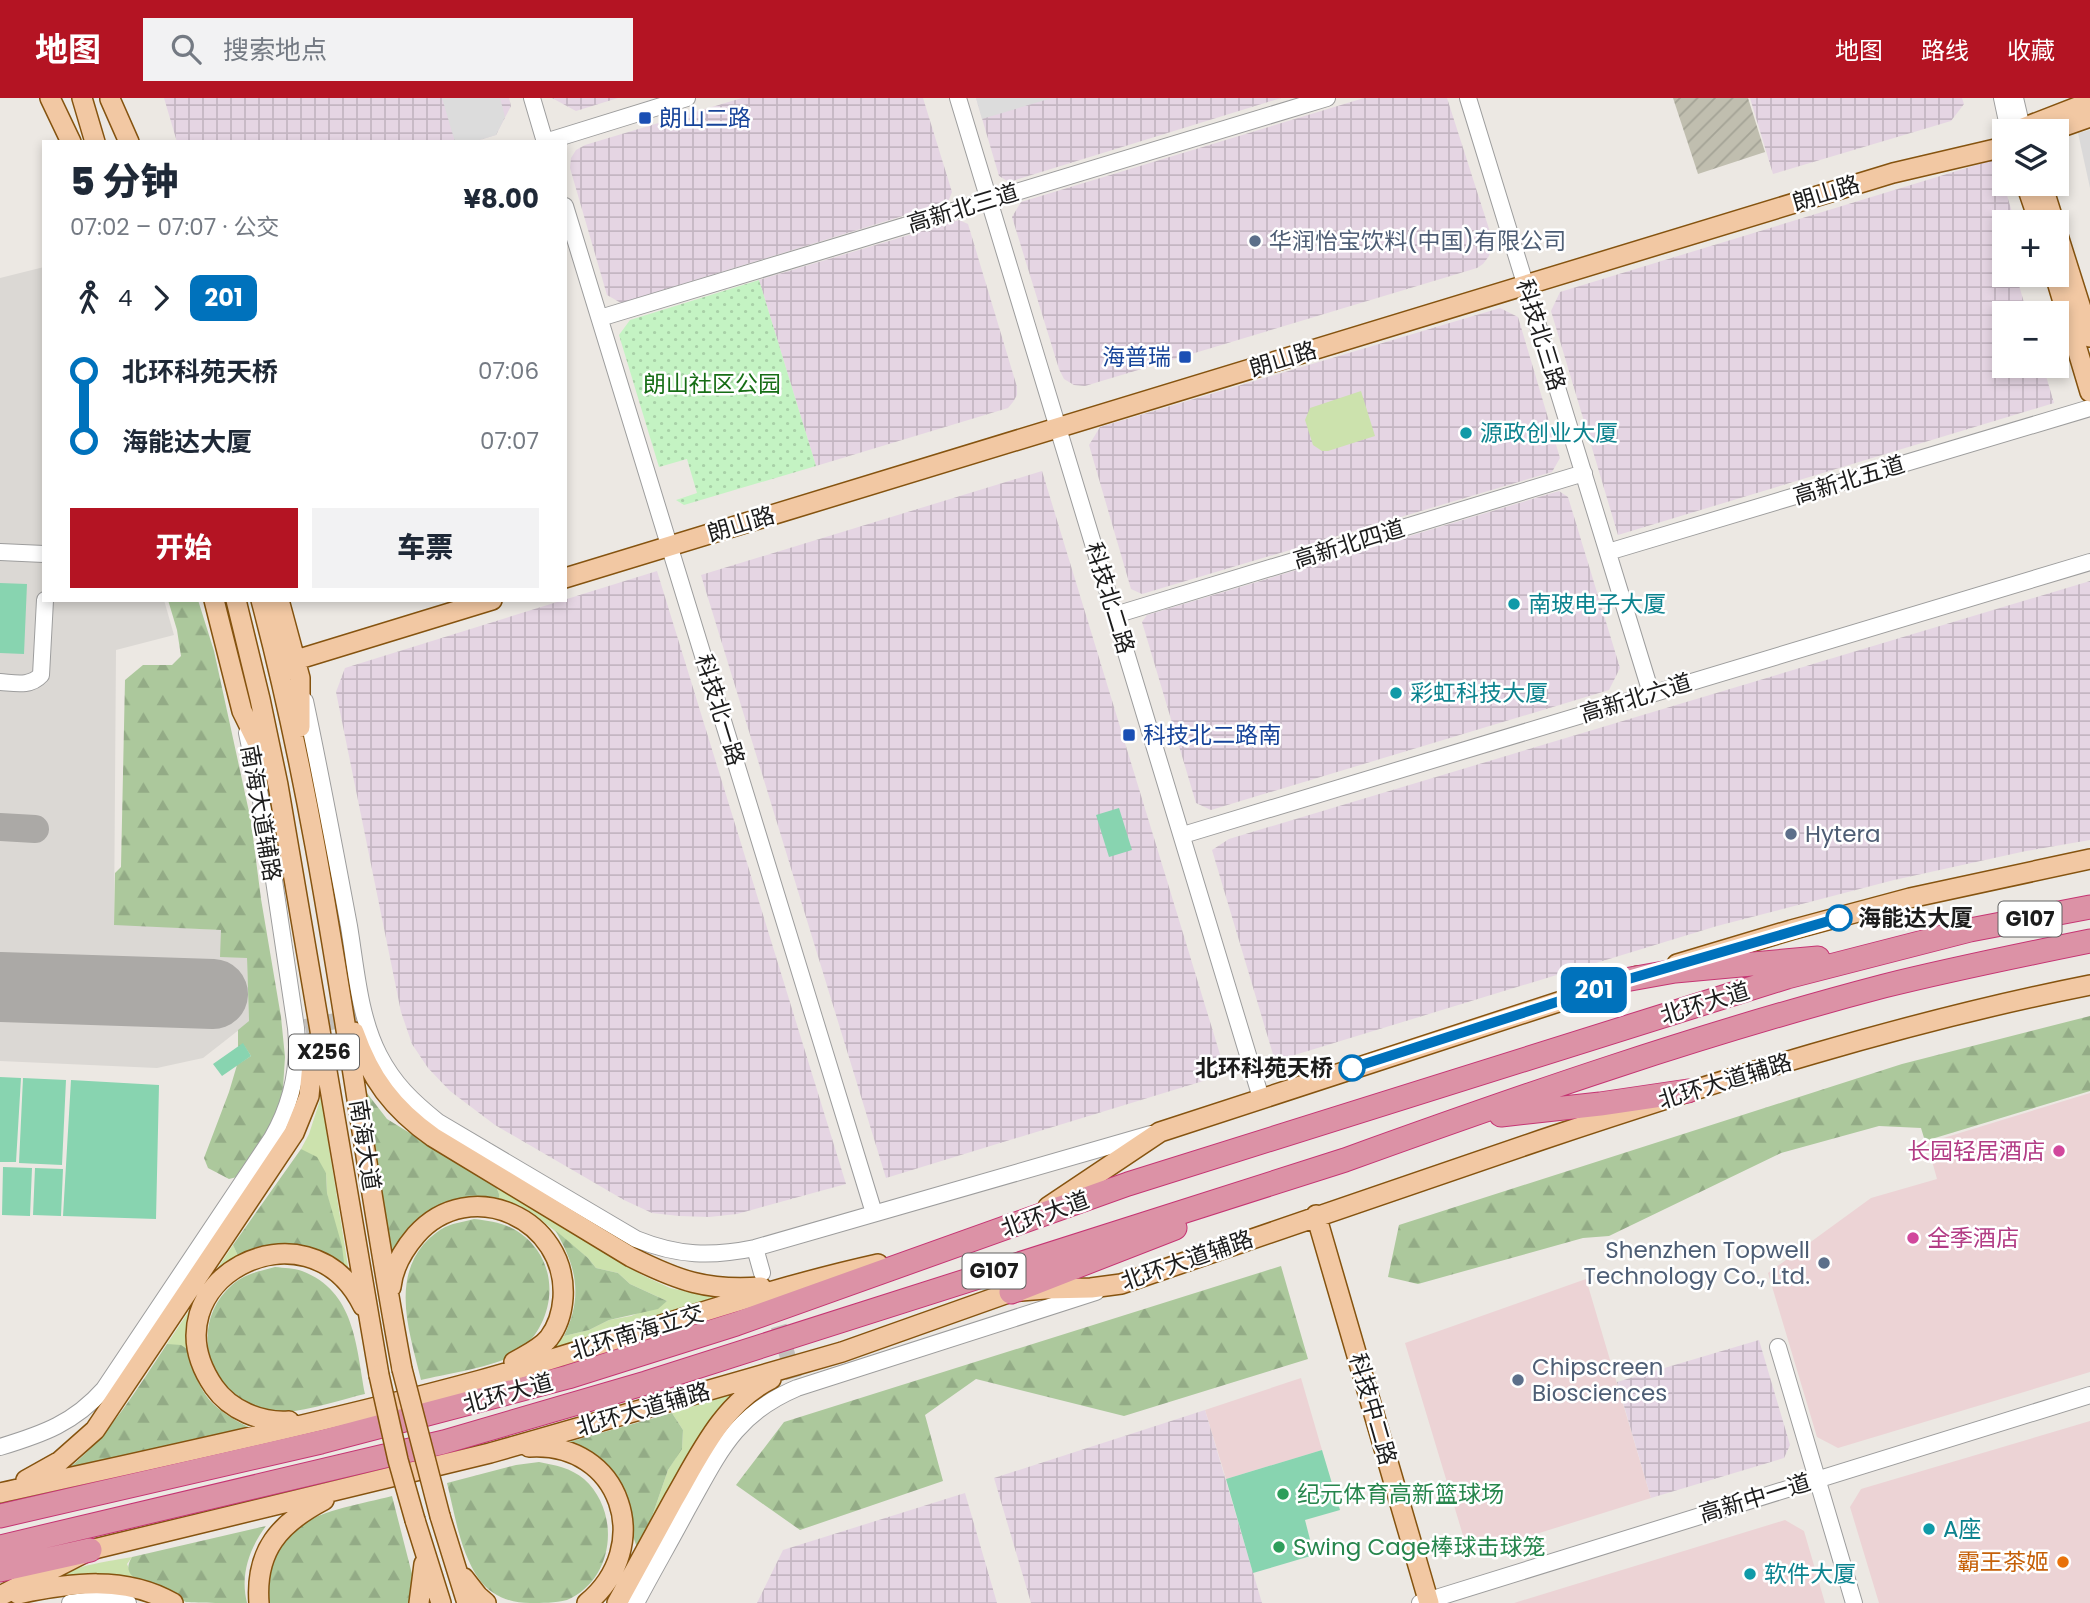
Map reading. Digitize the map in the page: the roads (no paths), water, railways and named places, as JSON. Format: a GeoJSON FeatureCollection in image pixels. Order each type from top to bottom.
{"type":"FeatureCollection","features":[{"type":"Feature","properties":{"kind":"highway","name":"北环大道"},"geometry":{"type":"LineString","coordinates":[[0,1516],[320,1442],[568,1377],[736,1324],[1128,1184],[1787,977],[1970,930],[2090,907]]}},
{"type":"Feature","properties":{"kind":"highway","name":"北环大道"},"geometry":{"type":"LineString","coordinates":[[0,1548],[444,1442],[646,1383],[1345,1160],[1761,1020],[1883,986],[2090,941]]}},
{"type":"Feature","properties":{"kind":"highway"},"geometry":{"type":"LineString","coordinates":[[1625,980],[1675,971],[1895,949]]}},
{"type":"Feature","properties":{"kind":"highway"},"geometry":{"type":"LineString","coordinates":[[1446,1124],[1688,1091]]}},
{"type":"Feature","properties":{"kind":"highway"},"geometry":{"type":"LineString","coordinates":[[1011,1292],[1345,1160]]}},
{"type":"Feature","properties":{"kind":"highway"},"geometry":{"type":"LineString","coordinates":[[0,1570],[90,1550]]}},
{"type":"Feature","properties":{"kind":"main road"},"geometry":{"type":"LineString","coordinates":[[50,98],[69,135]]}},
{"type":"Feature","properties":{"kind":"main road"},"geometry":{"type":"LineString","coordinates":[[82,98],[95,140]]}},
{"type":"Feature","properties":{"kind":"main road"},"geometry":{"type":"LineString","coordinates":[[110,99],[122,140]]}},
{"type":"Feature","properties":{"kind":"main road"},"geometry":{"type":"LineString","coordinates":[[110,99],[128,140]]}},
{"type":"Feature","properties":{"kind":"main road","name":"朗山路"},"geometry":{"type":"LineString","coordinates":[[2046,119],[2090,102]]}},
{"type":"Feature","properties":{"kind":"main road"},"geometry":{"type":"LineString","coordinates":[[2069,124],[2090,117]]}},
{"type":"Feature","properties":{"kind":"main road","name":"朗山路"},"geometry":{"type":"LineString","coordinates":[[1524,279],[1888,161],[1927,155],[1992,137]]}},
{"type":"Feature","properties":{"kind":"main road","name":"朗山路"},"geometry":{"type":"LineString","coordinates":[[567,577],[668,540],[1524,279],[1893,173],[1992,150]]}},
{"type":"Feature","properties":{"kind":"main road"},"geometry":{"type":"LineString","coordinates":[[2069,270],[2090,337]]}},
{"type":"Feature","properties":{"kind":"main road"},"geometry":{"type":"LineString","coordinates":[[2059,287],[2090,392]]}},
{"type":"Feature","properties":{"kind":"main road","name":"朗山路"},"geometry":{"type":"LineString","coordinates":[[567,565],[668,540]]}},
{"type":"Feature","properties":{"kind":"main road","name":"南海大道辅路"},"geometry":{"type":"LineString","coordinates":[[215,602],[242,710]]}},
{"type":"Feature","properties":{"kind":"main road","name":"南海大道"},"geometry":{"type":"LineString","coordinates":[[236,602],[278,785],[380,1375],[398,1460],[441,1603]]}},
{"type":"Feature","properties":{"kind":"main road","name":"南海大道"},"geometry":{"type":"LineString","coordinates":[[262,602],[300,766],[402,1369],[440,1516],[467,1603]]}},
{"type":"Feature","properties":{"kind":"main road","name":"南海大道辅路"},"geometry":{"type":"LineString","coordinates":[[280,602],[296,662],[300,766]]}},
{"type":"Feature","properties":{"kind":"main road"},"geometry":{"type":"LineString","coordinates":[[296,662],[444,602]]}},
{"type":"Feature","properties":{"kind":"main road"},"geometry":{"type":"LineString","coordinates":[[296,662],[486,602]]}},
{"type":"Feature","properties":{"kind":"main road","name":"南海大道"},"geometry":{"type":"LineString","coordinates":[[242,710],[278,785]]}},
{"type":"Feature","properties":{"kind":"main road"},"geometry":{"type":"LineString","coordinates":[[1023,1222],[1160,1132],[1625,980],[1791,930],[1910,898],[2090,859]]}},
{"type":"Feature","properties":{"kind":"main road"},"geometry":{"type":"LineString","coordinates":[[333,954],[352,1026],[368,1064],[383,1090],[397,1107],[433,1137],[661,1272],[680,1280],[723,1288],[794,1284],[937,1251]]}},
{"type":"Feature","properties":{"kind":"main road"},"geometry":{"type":"LineString","coordinates":[[0,1492],[60,1461],[95,1430],[294,1133],[309,1096],[314,1059],[310,972]]}},
{"type":"Feature","properties":{"kind":"main road","name":"北环大道辅路"},"geometry":{"type":"LineString","coordinates":[[0,1597],[90,1550],[490,1453],[842,1352],[1011,1292],[1121,1284],[1316,1215],[1688,1091],[1952,1015],[2090,985]]}},
{"type":"Feature","properties":{"kind":"main road"},"geometry":{"type":"LineString","coordinates":[[390,1302],[391,1283],[408,1245],[422,1229],[438,1217],[456,1209],[476,1205],[495,1208],[531,1225],[545,1239],[555,1255],[561,1273],[563,1292],[559,1317],[548,1339],[536,1349],[484,1379]]}},
{"type":"Feature","properties":{"kind":"main road","name":"科技中二路"},"geometry":{"type":"LineString","coordinates":[[1316,1215],[1426,1602]]}},
{"type":"Feature","properties":{"kind":"main road"},"geometry":{"type":"LineString","coordinates":[[318,1420],[281,1422],[259,1418],[239,1409],[219,1394],[205,1374],[198,1355],[195,1330],[199,1311],[210,1291],[226,1274],[247,1262],[268,1255],[290,1253],[329,1265],[348,1281],[370,1319]]}},
{"type":"Feature","properties":{"kind":"main road","name":"北环南海立交"},"geometry":{"type":"LineString","coordinates":[[318,1420],[484,1379],[794,1284]]}},
{"type":"Feature","properties":{"kind":"main road"},"geometry":{"type":"LineString","coordinates":[[617,1603],[705,1444],[736,1405],[751,1391],[769,1380],[842,1352]]}},
{"type":"Feature","properties":{"kind":"main road"},"geometry":{"type":"LineString","coordinates":[[0,1492],[318,1420]]}},
{"type":"Feature","properties":{"kind":"main road"},"geometry":{"type":"LineString","coordinates":[[490,1453],[537,1447],[566,1451],[593,1465],[612,1487],[622,1515],[621,1546],[609,1578],[587,1603]]}},
{"type":"Feature","properties":{"kind":"main road"},"geometry":{"type":"LineString","coordinates":[[259,1603],[258,1584],[262,1565],[276,1534],[303,1511],[365,1482]]}},
{"type":"Feature","properties":{"kind":"main road"},"geometry":{"type":"LineString","coordinates":[[419,1603],[424,1552]]}},
{"type":"Feature","properties":{"kind":"main road"},"geometry":{"type":"LineString","coordinates":[[453,1559],[470,1587],[486,1603]]}},
{"type":"Feature","properties":{"kind":"main road"},"geometry":{"type":"LineString","coordinates":[[0,1597],[80,1584],[107,1584],[150,1591],[173,1603]]}},
{"type":"Feature","properties":{"kind":"street"},"geometry":{"type":"LineString","coordinates":[[532,98],[544,140]]}},
{"type":"Feature","properties":{"kind":"street"},"geometry":{"type":"LineString","coordinates":[[551,140],[687,98]]}},
{"type":"Feature","properties":{"kind":"street","name":"科技北二路"},"geometry":{"type":"LineString","coordinates":[[958,98],[1261,1098]]}},
{"type":"Feature","properties":{"kind":"street","name":"高新北三道"},"geometry":{"type":"LineString","coordinates":[[600,318],[1327,98]]}},
{"type":"Feature","properties":{"kind":"street","name":"科技北三路"},"geometry":{"type":"LineString","coordinates":[[1468,98],[1651,693]]}},
{"type":"Feature","properties":{"kind":"street"},"geometry":{"type":"LineString","coordinates":[[2002,98],[2010,119]]}},
{"type":"Feature","properties":{"kind":"street"},"geometry":{"type":"LineString","coordinates":[[2015,98],[2015,119]]}},
{"type":"Feature","properties":{"kind":"street","name":"科技北一路"},"geometry":{"type":"LineString","coordinates":[[567,212],[874,1213]]}},
{"type":"Feature","properties":{"kind":"street","name":"高新北五道"},"geometry":{"type":"LineString","coordinates":[[1608,552],[2090,408]]}},
{"type":"Feature","properties":{"kind":"street","name":"高新北四道"},"geometry":{"type":"LineString","coordinates":[[1115,615],[1584,473]]}},
{"type":"Feature","properties":{"kind":"street"},"geometry":{"type":"LineString","coordinates":[[0,552],[42,554]]}},
{"type":"Feature","properties":{"kind":"street","name":"高新北六道"},"geometry":{"type":"LineString","coordinates":[[1183,835],[2090,562]]}},
{"type":"Feature","properties":{"kind":"street"},"geometry":{"type":"LineString","coordinates":[[0,682],[27,684],[35,682],[41,675],[45,602]]}},
{"type":"Feature","properties":{"kind":"street"},"geometry":{"type":"LineString","coordinates":[[296,662],[331,827],[360,1016],[393,1079],[411,1100],[449,1129],[636,1239],[656,1247],[704,1255],[728,1254],[1160,1132]]}},
{"type":"Feature","properties":{"kind":"street","name":"南海大道辅路"},"geometry":{"type":"LineString","coordinates":[[0,1447],[66,1422],[104,1389],[283,1119],[297,1071],[301,1027],[265,820],[242,710]]}},
{"type":"Feature","properties":{"kind":"street"},"geometry":{"type":"LineString","coordinates":[[755,1248],[762,1273]]}},
{"type":"Feature","properties":{"kind":"street"},"geometry":{"type":"LineString","coordinates":[[636,1603],[722,1447],[750,1415],[796,1383],[1121,1284]]}},
{"type":"Feature","properties":{"kind":"street"},"geometry":{"type":"LineString","coordinates":[[1778,1347],[1854,1603]]}},
{"type":"Feature","properties":{"kind":"street","name":"高新中一道"},"geometry":{"type":"LineString","coordinates":[[1426,1602],[2090,1395]]}},
{"type":"Feature","properties":{"kind":"street"},"geometry":{"type":"LineString","coordinates":[[70,1603],[102,1599],[128,1603]]}},
{"type":"Feature","properties":{"kind":"tunnel"},"geometry":{"type":"LineString","coordinates":[[305,1027],[356,1017]]}},
{"type":"Feature","properties":{"kind":"tunnel"},"geometry":{"type":"LineString","coordinates":[[772,1303],[794,1378]]}},
{"type":"Feature","properties":{"kind":"tunnel"},"geometry":{"type":"LineString","coordinates":[[1,1560],[10,1603]]}},
{"type":"Feature","properties":{"kind":"place","name":"朗山二路"},"geometry":{"type":"Point","coordinates":[645,118]}},
{"type":"Feature","properties":{"kind":"place","name":"华润怡宝饮料(中国)有限公司"},"geometry":{"type":"Point","coordinates":[1255,241]}},
{"type":"Feature","properties":{"kind":"place","name":"海普瑞"},"geometry":{"type":"Point","coordinates":[1185,357]}},
{"type":"Feature","properties":{"kind":"place","name":"源政创业大厦"},"geometry":{"type":"Point","coordinates":[1466,433]}},
{"type":"Feature","properties":{"kind":"place","name":"南玻电子大厦"},"geometry":{"type":"Point","coordinates":[1514,604]}},
{"type":"Feature","properties":{"kind":"place","name":"彩虹科技大厦"},"geometry":{"type":"Point","coordinates":[1396,693]}},
{"type":"Feature","properties":{"kind":"place","name":"科技北二路南"},"geometry":{"type":"Point","coordinates":[1129,735]}},
{"type":"Feature","properties":{"kind":"place","name":"Hytera"},"geometry":{"type":"Point","coordinates":[1791,834]}},
{"type":"Feature","properties":{"kind":"place","name":"海能达大厦"},"geometry":{"type":"Point","coordinates":[1839,918]}},
{"type":"Feature","properties":{"kind":"place","name":"北环科苑天桥"},"geometry":{"type":"Point","coordinates":[1352,1068]}},
{"type":"Feature","properties":{"kind":"place","name":"长园轻居酒店"},"geometry":{"type":"Point","coordinates":[2059,1151]}},
{"type":"Feature","properties":{"kind":"place","name":"全季酒店"},"geometry":{"type":"Point","coordinates":[1913,1238]}},
{"type":"Feature","properties":{"kind":"place","name":"Shenzhen Topwell Technology Co., Ltd."},"geometry":{"type":"Point","coordinates":[1824,1263]}},
{"type":"Feature","properties":{"kind":"place","name":"Chipscreen Biosciences"},"geometry":{"type":"Point","coordinates":[1518,1380]}},
{"type":"Feature","properties":{"kind":"place","name":"纪元体育高新篮球场"},"geometry":{"type":"Point","coordinates":[1283,1494]}},
{"type":"Feature","properties":{"kind":"place","name":"A座"},"geometry":{"type":"Point","coordinates":[1929,1529]}},
{"type":"Feature","properties":{"kind":"place","name":"Swing Cage棒球击球笼"},"geometry":{"type":"Point","coordinates":[1279,1547]}},
{"type":"Feature","properties":{"kind":"place","name":"霸王茶姬"},"geometry":{"type":"Point","coordinates":[2063,1562]}},
{"type":"Feature","properties":{"kind":"place","name":"软件大厦"},"geometry":{"type":"Point","coordinates":[1750,1574]}},
{"type":"Feature","properties":{"kind":"park label","name":"朗山社区公园"},"geometry":{"type":"Point","coordinates":[712,384]}}]}
